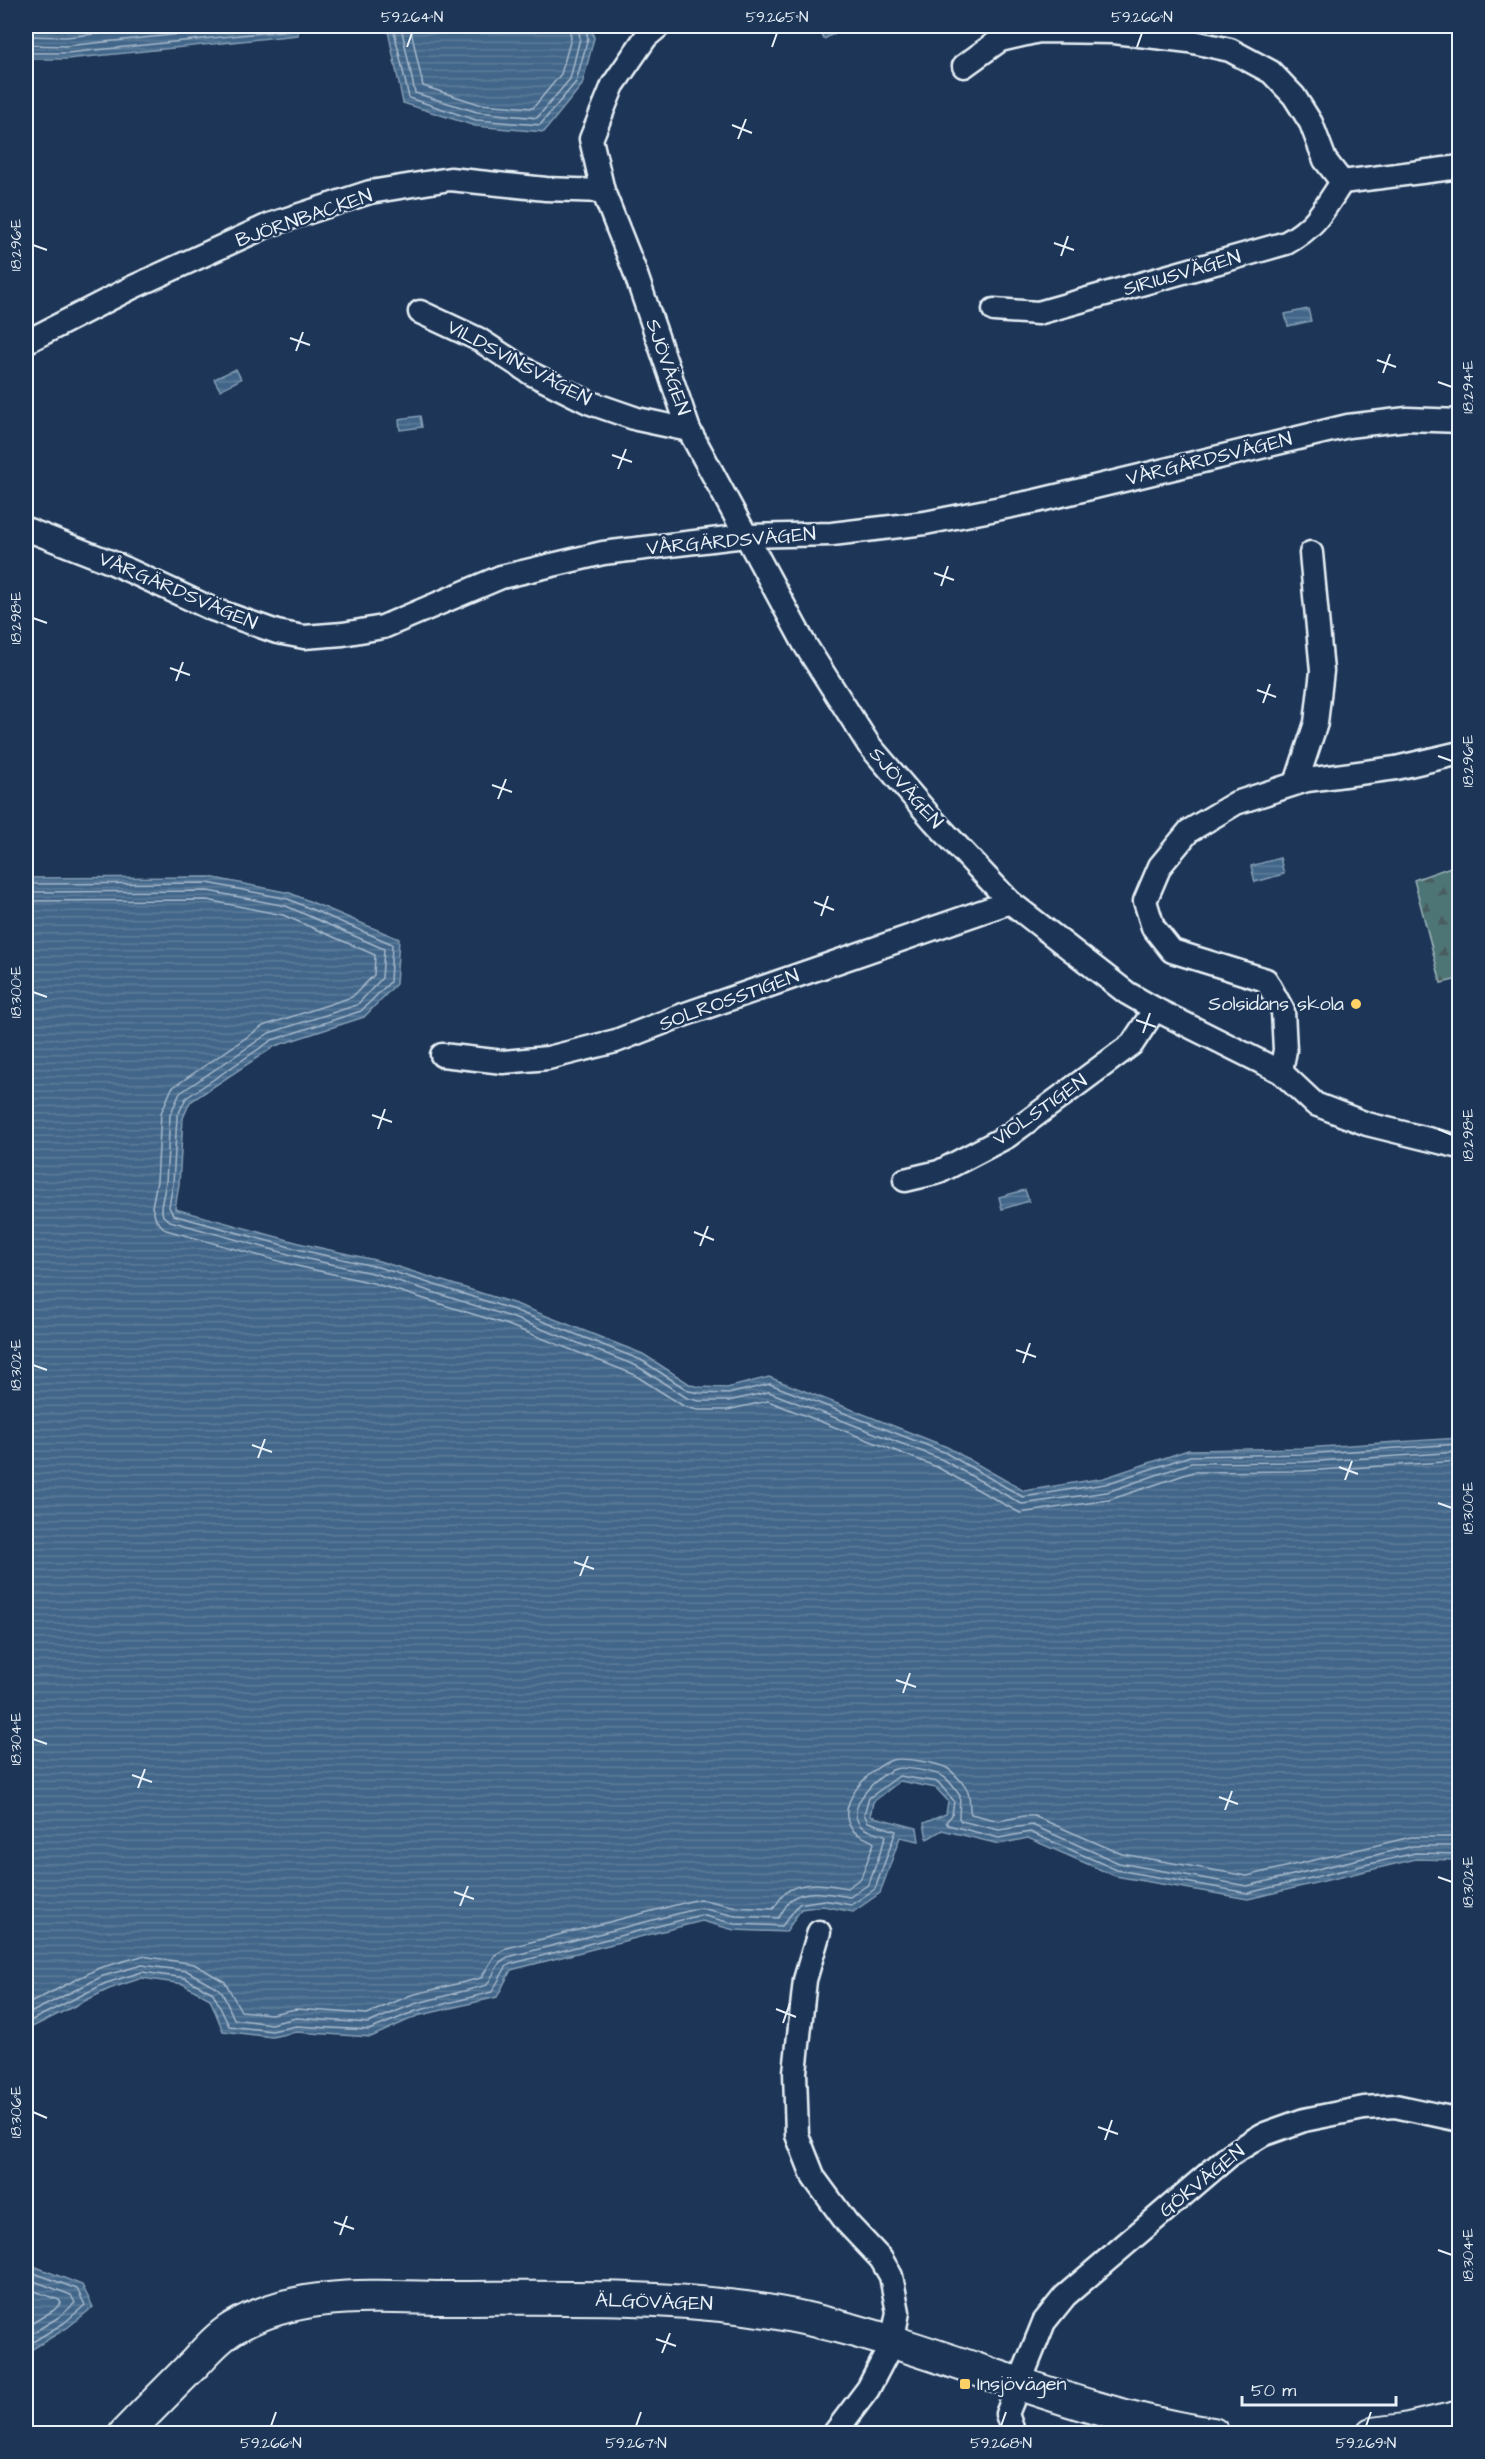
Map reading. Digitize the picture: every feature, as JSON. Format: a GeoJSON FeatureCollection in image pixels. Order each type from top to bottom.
{"type":"FeatureCollection","features":[{"type":"Feature","properties":{"kind":"street","name":"SJÖVÄGEN"},"geometry":{"type":"LineString","coordinates":[[659,26],[646,37],[613,85],[591,139],[603,191],[634,269],[689,430],[804,643],[869,745],[933,821],[1010,902],[1127,993],[1155,1010],[1281,1072],[1315,1104],[1367,1124],[1460,1147]]}},
{"type":"Feature","properties":{"kind":"street"},"geometry":{"type":"LineString","coordinates":[[964,66],[1000,40],[1039,31],[1114,32],[1189,41],[1230,50],[1272,72],[1294,96],[1311,123],[1324,160],[1342,182],[1460,167]]}},
{"type":"Feature","properties":{"kind":"street","name":"BJÖRNBACKEN"},"geometry":{"type":"LineString","coordinates":[[26,342],[131,288],[269,225],[370,192],[450,179],[546,189],[603,191]]}},
{"type":"Feature","properties":{"kind":"street","name":"SIRIUSVÄGEN"},"geometry":{"type":"LineString","coordinates":[[994,310],[1038,313],[1286,243],[1305,233],[1319,218],[1342,182]]}},
{"type":"Feature","properties":{"kind":"street","name":"VILDSVINSVÄGEN"},"geometry":{"type":"LineString","coordinates":[[420,312],[478,339],[532,374],[588,402],[637,419],[689,430]]}},
{"type":"Feature","properties":{"kind":"street","name":"VÅRGÄRDSVÄGEN"},"geometry":{"type":"LineString","coordinates":[[26,529],[113,563],[212,609],[277,632],[304,637],[343,634],[383,627],[501,577],[592,556],[745,536],[832,534],[925,523],[1036,501],[1348,426],[1407,419],[1460,422]]}},
{"type":"Feature","properties":{"kind":"street"},"geometry":{"type":"LineString","coordinates":[[1296,783],[1316,723],[1322,671],[1311,553]]}},
{"type":"Feature","properties":{"kind":"street"},"geometry":{"type":"LineString","coordinates":[[1281,1072],[1285,1050],[1283,1011],[1266,981],[1172,951],[1153,927],[1145,901],[1160,866],[1189,831],[1236,803],[1307,780],[1396,768],[1460,753]]}},
{"type":"Feature","properties":{"kind":"street","name":"SOLROSSTIGEN"},"geometry":{"type":"LineString","coordinates":[[442,1055],[503,1062],[548,1058],[616,1041],[683,1015],[1010,902]]}},
{"type":"Feature","properties":{"kind":"street","name":"VIOLSTIGEN"},"geometry":{"type":"LineString","coordinates":[[905,1180],[939,1172],[1008,1136],[1132,1044],[1155,1010]]}},
{"type":"Feature","properties":{"kind":"street"},"geometry":{"type":"LineString","coordinates":[[819,1932],[804,1991],[795,2072],[797,2135],[814,2178],[847,2223],[881,2259],[891,2276],[897,2297],[898,2312],[892,2343],[868,2389],[834,2433]]}},
{"type":"Feature","properties":{"kind":"street","name":"GÖKVÄGEN"},"geometry":{"type":"LineString","coordinates":[[1014,2433],[1007,2414],[1044,2322],[1065,2296],[1230,2156],[1262,2135],[1304,2120],[1364,2108],[1395,2106],[1460,2120]]}},
{"type":"Feature","properties":{"kind":"street","name":"ÄLGÖVÄGEN"},"geometry":{"type":"LineString","coordinates":[[125,2433],[230,2330],[283,2307],[331,2297],[575,2298],[714,2303],[747,2307],[813,2320],[892,2343],[1076,2403],[1137,2419],[1213,2433]]}},
{"type":"Feature","properties":{"kind":"street"},"geometry":{"type":"LineString","coordinates":[[1372,2433],[1404,2430],[1460,2417]]}},
{"type":"Feature","properties":{"kind":"green space"},"geometry":{"type":"Polygon","coordinates":[[[1459,864],[1459,979],[1441,983],[1414,880],[1459,864]]]}},
{"type":"Feature","properties":{"kind":"water"},"geometry":{"type":"Polygon","coordinates":[[[26,26],[299,26],[298,35],[67,59],[26,59],[26,26]]]}},
{"type":"Feature","properties":{"kind":"water"},"geometry":{"type":"Polygon","coordinates":[[[387,26],[591,26],[594,38],[582,85],[544,132],[475,126],[403,103],[387,26]]]}},
{"type":"Feature","properties":{"kind":"water"},"geometry":{"type":"Polygon","coordinates":[[[817,26],[848,26],[824,39],[817,26]]]}},
{"type":"Feature","properties":{"kind":"water"},"geometry":{"type":"Polygon","coordinates":[[[1308,309],[1311,321],[1288,326],[1285,314],[1308,309]]]}},
{"type":"Feature","properties":{"kind":"water"},"geometry":{"type":"Polygon","coordinates":[[[236,369],[241,379],[220,390],[214,379],[236,369]]]}},
{"type":"Feature","properties":{"kind":"water"},"geometry":{"type":"Polygon","coordinates":[[[420,416],[422,427],[400,430],[399,419],[420,416]]]}},
{"type":"Feature","properties":{"kind":"water"},"geometry":{"type":"Polygon","coordinates":[[[1280,858],[1284,874],[1255,882],[1251,866],[1280,858]]]}},
{"type":"Feature","properties":{"kind":"water"},"geometry":{"type":"Polygon","coordinates":[[[209,877],[290,893],[399,939],[396,984],[364,1017],[275,1046],[190,1102],[183,1118],[175,1209],[303,1244],[379,1261],[516,1304],[643,1354],[691,1385],[727,1388],[769,1377],[947,1447],[1024,1491],[1104,1478],[1188,1450],[1304,1448],[1459,1438],[1459,1860],[1416,1859],[1248,1899],[1115,1876],[1028,1838],[999,1844],[942,1830],[927,1839],[924,1823],[946,1814],[948,1801],[936,1788],[900,1781],[873,1802],[870,1816],[917,1828],[919,1841],[900,1837],[880,1893],[853,1912],[823,1906],[801,1909],[786,1932],[734,1930],[702,1921],[511,1970],[497,1997],[417,2016],[371,2037],[296,2032],[272,2037],[223,2031],[210,1999],[183,1984],[142,1978],[109,1989],[26,2030],[26,878],[209,877]]]}},
{"type":"Feature","properties":{"kind":"water"},"geometry":{"type":"Polygon","coordinates":[[[1025,1190],[1029,1201],[1002,1209],[999,1197],[1025,1190]]]}},
{"type":"Feature","properties":{"kind":"water"},"geometry":{"type":"Polygon","coordinates":[[[26,2263],[82,2285],[93,2307],[67,2328],[26,2353],[26,2263]]]}},
{"type":"Feature","properties":{"kind":"place","name":"Solsidans skola"},"geometry":{"type":"Point","coordinates":[1356,1004]}},
{"type":"Feature","properties":{"kind":"place","name":"Insjövägen"},"geometry":{"type":"Point","coordinates":[965,2384]}}]}
